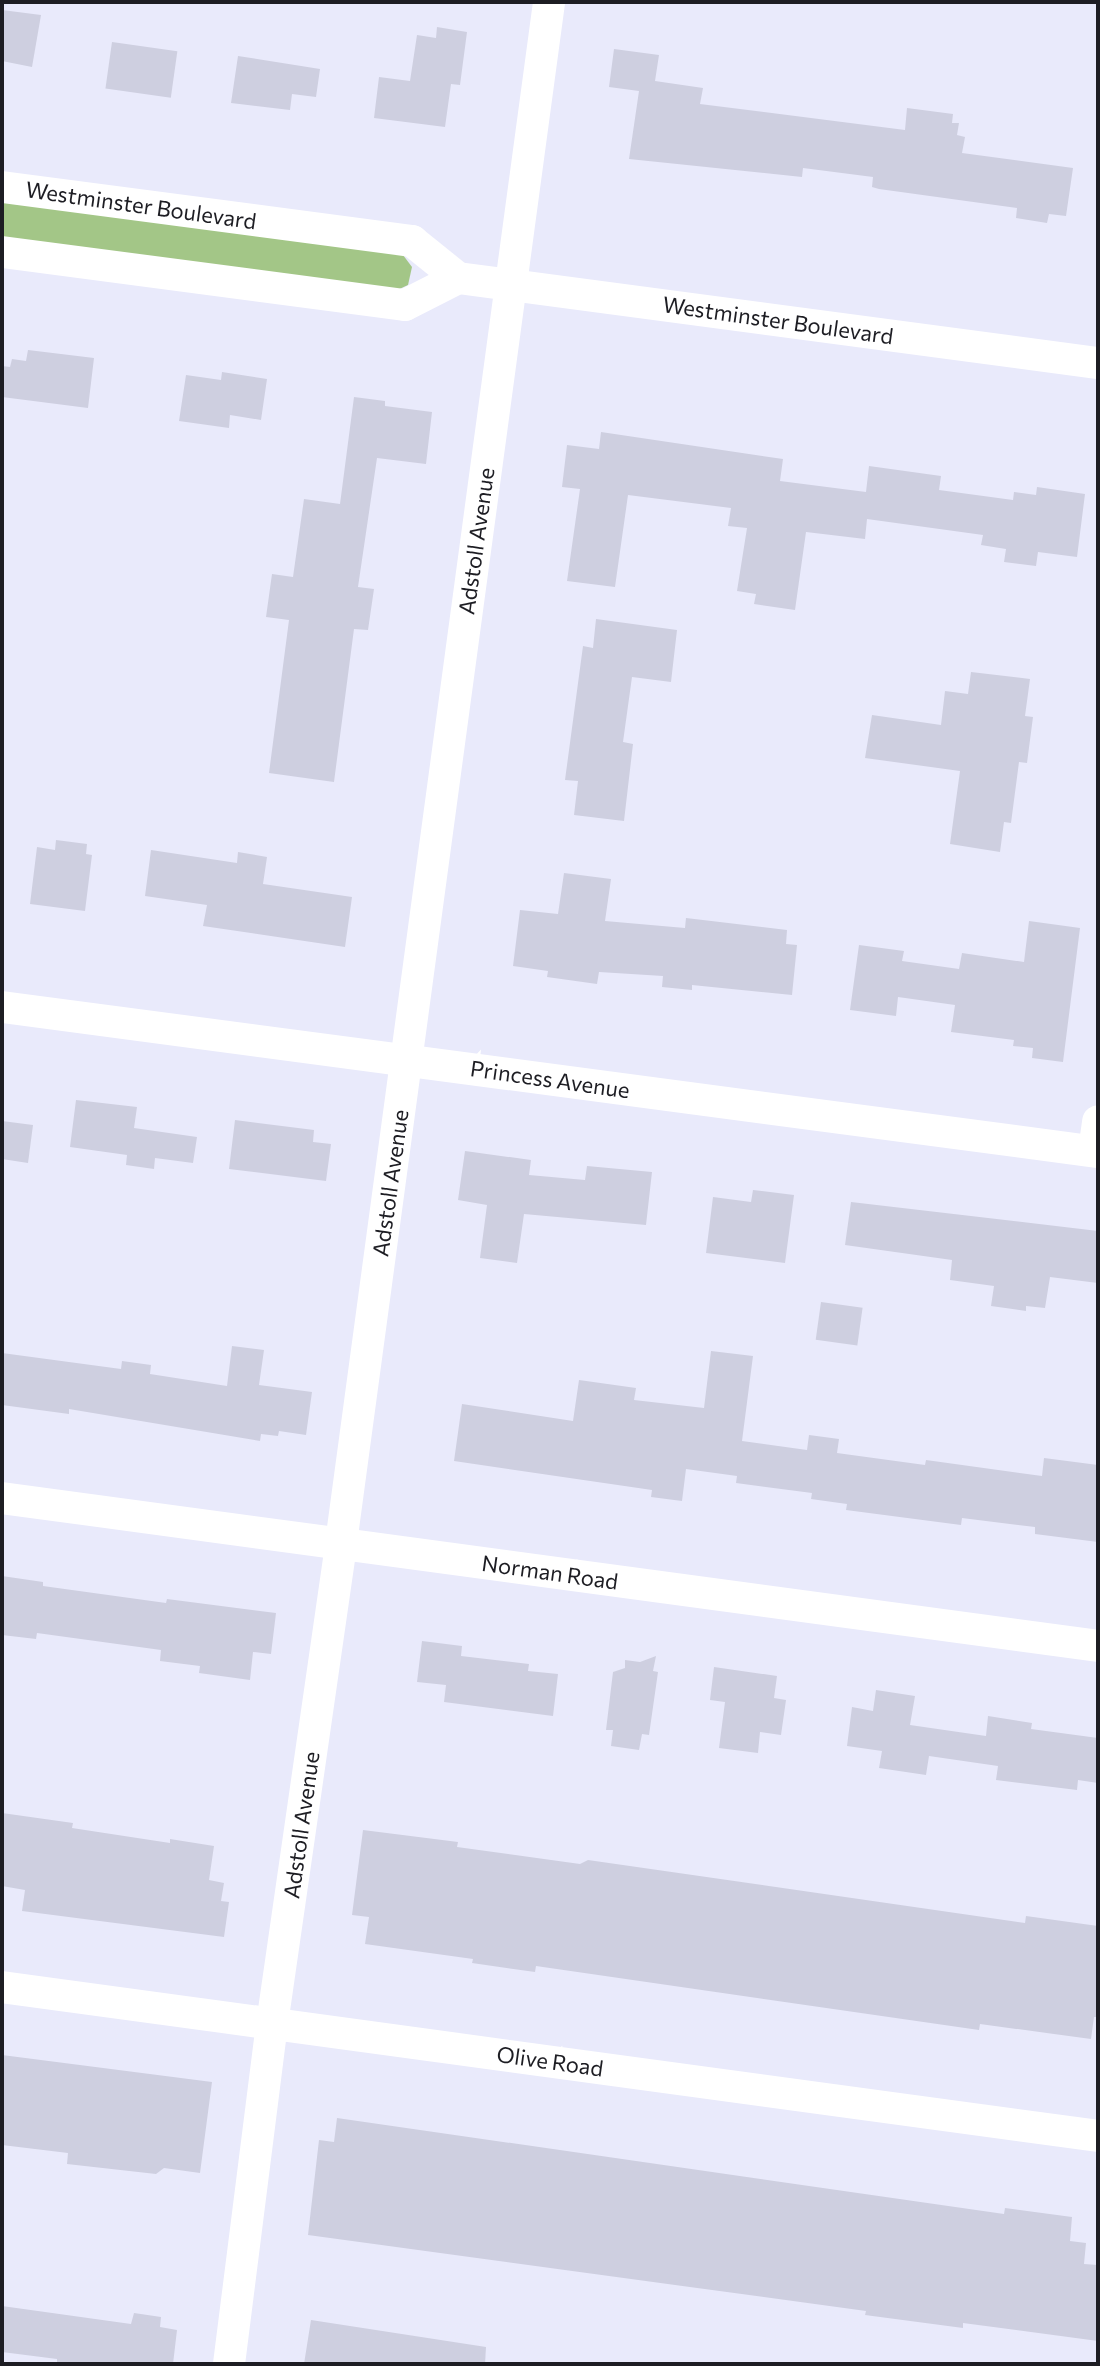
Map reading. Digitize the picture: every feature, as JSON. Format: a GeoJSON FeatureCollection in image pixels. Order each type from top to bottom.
{"type":"FeatureCollection","features":[{"type":"Feature","properties":{"kind":"street","name":"Adstoll Avenue"},"geometry":{"type":"LineString","coordinates":[[229,2364],[272,2024],[341,1543],[549,2]]}},
{"type":"Feature","properties":{"kind":"street","name":"Westminster Boulevard"},"geometry":{"type":"LineString","coordinates":[[2,187],[412,241],[458,278],[1098,363]]}},
{"type":"Feature","properties":{"kind":"street"},"geometry":{"type":"LineString","coordinates":[[2,252],[405,305],[458,278]]}},
{"type":"Feature","properties":{"kind":"street","name":"Princess Avenue"},"geometry":{"type":"LineString","coordinates":[[2,1007],[406,1061],[1097,1142]]}},
{"type":"Feature","properties":{"kind":"street","name":"Norman Road"},"geometry":{"type":"LineString","coordinates":[[2,1498],[1098,1646]]}},
{"type":"Feature","properties":{"kind":"street","name":"Olive Road"},"geometry":{"type":"LineString","coordinates":[[2,1987],[1098,2136]]}},
{"type":"Feature","properties":{"kind":"green space"},"geometry":{"type":"Polygon","coordinates":[[[2,202],[403,255],[412,267],[408,285],[393,292],[2,237],[2,202]]]}},
{"type":"Feature","properties":{"kind":"building"},"geometry":{"type":"Polygon","coordinates":[[[2,10],[41,15],[32,67],[2,61],[2,10]]]}},
{"type":"Feature","properties":{"kind":"building"},"geometry":{"type":"Polygon","coordinates":[[[437,27],[467,32],[460,85],[451,84],[445,127],[374,118],[379,77],[410,81],[417,35],[436,38],[437,27]]]}},
{"type":"Feature","properties":{"kind":"building"},"geometry":{"type":"Polygon","coordinates":[[[112,42],[177,51],[171,98],[105,89],[112,42]]]}},
{"type":"Feature","properties":{"kind":"building"},"geometry":{"type":"Polygon","coordinates":[[[614,49],[659,55],[655,81],[703,88],[700,104],[905,130],[907,108],[953,114],[952,123],[959,123],[957,135],[965,137],[962,153],[1073,168],[1066,216],[1049,214],[1047,223],[1016,218],[1017,208],[872,187],[873,177],[803,168],[802,177],[629,159],[639,91],[609,87],[614,49]]]}},
{"type":"Feature","properties":{"kind":"building"},"geometry":{"type":"Polygon","coordinates":[[[238,56],[320,69],[316,97],[292,94],[290,110],[231,103],[238,56]]]}},
{"type":"Feature","properties":{"kind":"building"},"geometry":{"type":"Polygon","coordinates":[[[28,350],[94,358],[88,408],[2,397],[2,366],[10,367],[12,359],[26,361],[28,350]]]}},
{"type":"Feature","properties":{"kind":"building"},"geometry":{"type":"Polygon","coordinates":[[[222,372],[267,379],[261,420],[230,415],[229,428],[179,421],[186,375],[221,380],[222,372]]]}},
{"type":"Feature","properties":{"kind":"building"},"geometry":{"type":"Polygon","coordinates":[[[354,397],[385,401],[385,406],[432,412],[426,464],[377,458],[358,587],[374,589],[368,630],[354,629],[334,782],[269,773],[289,620],[266,617],[272,574],[293,577],[304,499],[340,504],[354,397]]]}},
{"type":"Feature","properties":{"kind":"building"},"geometry":{"type":"Polygon","coordinates":[[[601,432],[783,459],[780,481],[866,492],[869,466],[941,476],[939,490],[1013,500],[1014,492],[1036,495],[1037,487],[1085,494],[1077,557],[1038,552],[1036,566],[1004,562],[1006,549],[981,545],[983,535],[867,519],[865,539],[806,532],[795,610],[754,604],[756,594],[737,591],[747,528],[728,526],[731,508],[628,495],[615,587],[567,581],[580,489],[562,487],[567,445],[599,449],[601,432]]]}},
{"type":"Feature","properties":{"kind":"building"},"geometry":{"type":"Polygon","coordinates":[[[596,619],[677,630],[671,682],[632,677],[623,742],[633,744],[624,821],[574,815],[578,781],[565,780],[583,646],[593,648],[596,619]]]}},
{"type":"Feature","properties":{"kind":"building"},"geometry":{"type":"Polygon","coordinates":[[[971,672],[1030,679],[1025,716],[1033,717],[1027,763],[1019,762],[1011,823],[1004,822],[1000,852],[950,844],[960,771],[865,758],[872,715],[941,725],[945,691],[968,694],[971,672]]]}},
{"type":"Feature","properties":{"kind":"building"},"geometry":{"type":"Polygon","coordinates":[[[56,840],[87,844],[86,854],[92,855],[85,911],[30,904],[37,847],[55,850],[56,840]]]}},
{"type":"Feature","properties":{"kind":"building"},"geometry":{"type":"Polygon","coordinates":[[[151,850],[237,863],[238,852],[267,857],[263,884],[352,897],[345,947],[203,926],[207,905],[145,896],[151,850]]]}},
{"type":"Feature","properties":{"kind":"building"},"geometry":{"type":"Polygon","coordinates":[[[564,873],[611,879],[605,921],[685,928],[686,918],[787,930],[786,944],[797,945],[792,995],[692,985],[692,990],[662,987],[663,976],[599,972],[597,984],[547,977],[548,971],[513,966],[520,910],[558,914],[564,873]]]}},
{"type":"Feature","properties":{"kind":"building"},"geometry":{"type":"Polygon","coordinates":[[[1029,921],[1080,928],[1063,1062],[1032,1058],[1033,1048],[1013,1046],[1014,1040],[951,1032],[955,1005],[898,997],[896,1016],[850,1010],[859,945],[904,951],[902,961],[959,969],[962,953],[1024,962],[1029,921]]]}},
{"type":"Feature","properties":{"kind":"building"},"geometry":{"type":"Polygon","coordinates":[[[76,1100],[137,1107],[134,1128],[197,1137],[193,1163],[155,1158],[154,1169],[126,1165],[127,1155],[70,1147],[76,1100]]]}},
{"type":"Feature","properties":{"kind":"building"},"geometry":{"type":"Polygon","coordinates":[[[235,1120],[314,1130],[313,1142],[331,1144],[326,1181],[229,1169],[235,1120]]]}},
{"type":"Feature","properties":{"kind":"building"},"geometry":{"type":"Polygon","coordinates":[[[2,1121],[33,1125],[28,1163],[2,1159],[2,1121]]]}},
{"type":"Feature","properties":{"kind":"building"},"geometry":{"type":"Polygon","coordinates":[[[465,1151],[531,1160],[529,1175],[585,1180],[587,1166],[652,1172],[646,1225],[524,1214],[517,1263],[480,1258],[487,1205],[458,1200],[465,1151]]]}},
{"type":"Feature","properties":{"kind":"building"},"geometry":{"type":"Polygon","coordinates":[[[753,1190],[794,1195],[785,1263],[706,1253],[713,1197],[751,1202],[753,1190]]]}},
{"type":"Feature","properties":{"kind":"building"},"geometry":{"type":"Polygon","coordinates":[[[851,1202],[1098,1231],[1098,1283],[1050,1277],[1045,1308],[1026,1306],[1026,1311],[991,1306],[994,1286],[950,1280],[952,1260],[845,1245],[851,1202]]]}},
{"type":"Feature","properties":{"kind":"building"},"geometry":{"type":"Polygon","coordinates":[[[821,1302],[863,1308],[857,1345],[816,1340],[821,1302]]]}},
{"type":"Feature","properties":{"kind":"building"},"geometry":{"type":"Polygon","coordinates":[[[232,1346],[264,1350],[259,1385],[312,1392],[306,1435],[279,1431],[278,1436],[261,1434],[260,1441],[69,1409],[69,1414],[2,1405],[2,1353],[121,1369],[122,1361],[151,1365],[150,1374],[227,1386],[232,1346]]]}},
{"type":"Feature","properties":{"kind":"building"},"geometry":{"type":"Polygon","coordinates":[[[711,1351],[753,1356],[742,1441],[807,1450],[809,1435],[839,1439],[837,1453],[925,1465],[926,1460],[1042,1476],[1044,1458],[1098,1465],[1098,1542],[1035,1534],[1035,1527],[962,1518],[961,1525],[846,1510],[847,1504],[811,1499],[812,1493],[736,1483],[737,1476],[686,1469],[682,1501],[651,1497],[652,1490],[454,1461],[462,1404],[573,1421],[579,1380],[636,1388],[634,1400],[704,1408],[711,1351]]]}},
{"type":"Feature","properties":{"kind":"building"},"geometry":{"type":"Polygon","coordinates":[[[2,1576],[43,1582],[43,1586],[166,1603],[167,1599],[276,1613],[271,1654],[253,1652],[250,1680],[199,1673],[200,1666],[160,1661],[161,1650],[37,1633],[36,1639],[2,1635],[2,1576]]]}},
{"type":"Feature","properties":{"kind":"building"},"geometry":{"type":"Polygon","coordinates":[[[422,1641],[462,1646],[461,1656],[529,1664],[528,1671],[558,1674],[553,1716],[444,1702],[446,1685],[417,1682],[422,1641]]]}},
{"type":"Feature","properties":{"kind":"building"},"geometry":{"type":"Polygon","coordinates":[[[656,1656],[653,1671],[658,1672],[649,1735],[642,1734],[639,1750],[611,1746],[613,1730],[606,1730],[613,1672],[625,1668],[625,1660],[640,1662],[656,1656]]]}},
{"type":"Feature","properties":{"kind":"building"},"geometry":{"type":"Polygon","coordinates":[[[714,1667],[777,1676],[774,1698],[786,1700],[781,1735],[760,1732],[758,1753],[719,1748],[725,1702],[710,1700],[714,1667]]]}},
{"type":"Feature","properties":{"kind":"building"},"geometry":{"type":"Polygon","coordinates":[[[876,1690],[915,1696],[910,1725],[986,1736],[988,1716],[1032,1723],[1031,1729],[1098,1738],[1098,1783],[1078,1780],[1077,1790],[996,1780],[998,1766],[929,1756],[926,1775],[879,1768],[882,1751],[847,1746],[852,1707],[873,1711],[876,1690]]]}},
{"type":"Feature","properties":{"kind":"building"},"geometry":{"type":"Polygon","coordinates":[[[2,1813],[73,1823],[72,1828],[170,1843],[170,1839],[214,1846],[209,1880],[224,1883],[221,1901],[229,1902],[224,1937],[22,1911],[25,1890],[2,1886],[2,1813]]]}},
{"type":"Feature","properties":{"kind":"building"},"geometry":{"type":"Polygon","coordinates":[[[363,1830],[458,1842],[457,1847],[580,1864],[588,1860],[1025,1923],[1026,1916],[1098,1926],[1098,2017],[1094,2017],[1091,2039],[980,2024],[979,2030],[536,1966],[535,1972],[472,1963],[473,1959],[365,1944],[369,1917],[352,1915],[363,1830]]]}},
{"type":"Feature","properties":{"kind":"building"},"geometry":{"type":"Polygon","coordinates":[[[2,2055],[212,2082],[200,2173],[164,2168],[156,2174],[67,2164],[68,2153],[2,2145],[2,2055]]]}},
{"type":"Feature","properties":{"kind":"building"},"geometry":{"type":"Polygon","coordinates":[[[337,2118],[1004,2214],[1005,2208],[1072,2217],[1070,2241],[1086,2243],[1084,2264],[1098,2265],[1098,2341],[963,2323],[963,2328],[865,2315],[866,2311],[308,2235],[319,2140],[334,2142],[337,2118]]]}},
{"type":"Feature","properties":{"kind":"building"},"geometry":{"type":"Polygon","coordinates":[[[2,2306],[131,2324],[134,2313],[161,2317],[160,2327],[177,2330],[173,2364],[57,2364],[57,2359],[2,2352],[2,2306]]]}},
{"type":"Feature","properties":{"kind":"building"},"geometry":{"type":"Polygon","coordinates":[[[311,2320],[486,2347],[485,2364],[304,2364],[311,2320]]]}}]}
